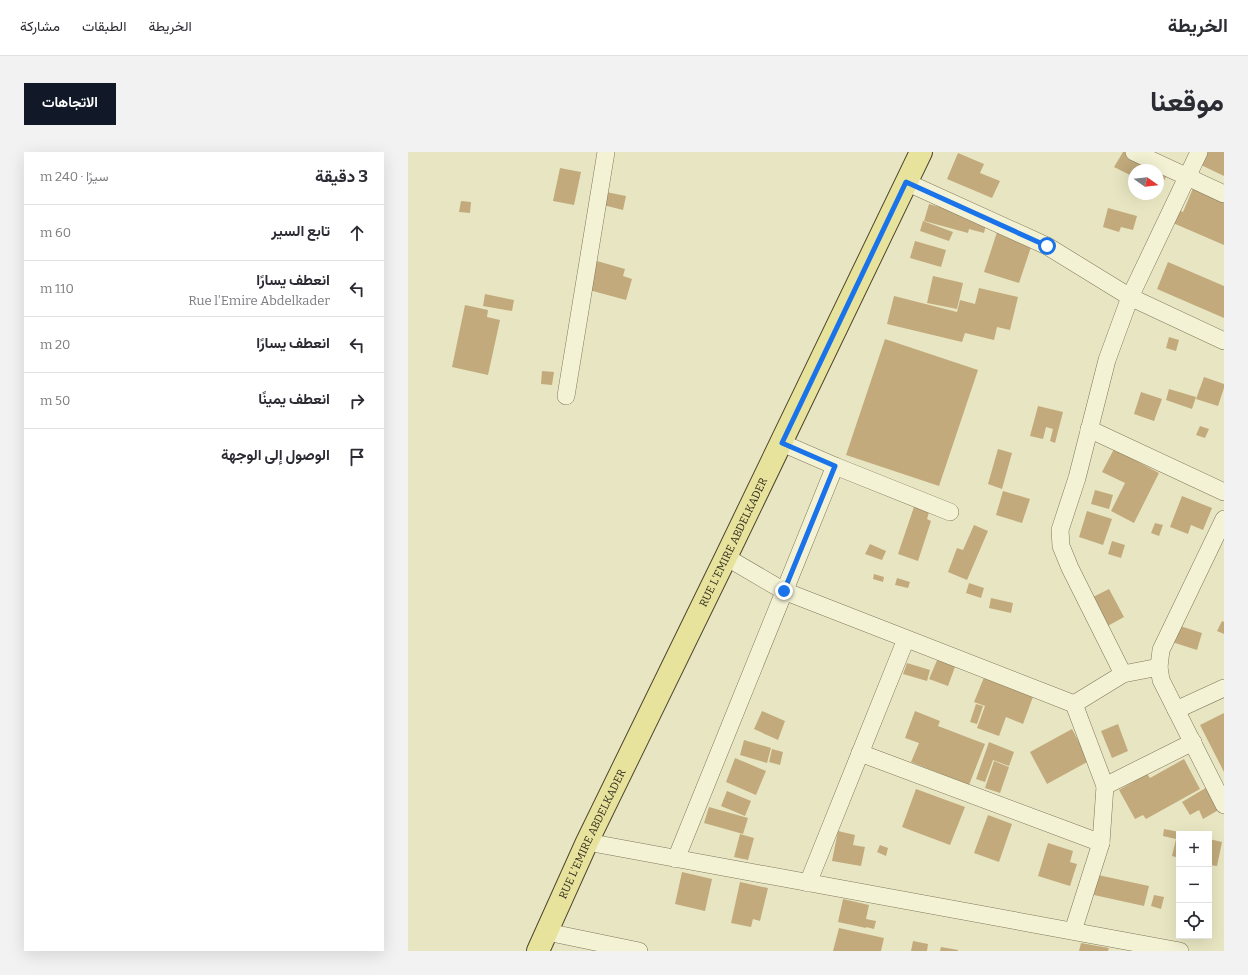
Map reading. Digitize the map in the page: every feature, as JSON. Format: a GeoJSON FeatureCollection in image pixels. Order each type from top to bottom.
{"type":"FeatureCollection","features":[{"type":"Feature","properties":{"kind":"main road","name":"RUE L'EMIRE ABDELKADER"},"geometry":{"type":"LineString","coordinates":[[542,942],[587,842],[782,443],[921,152]]}},
{"type":"Feature","properties":{"kind":"street"},"geometry":{"type":"LineString","coordinates":[[566,396],[606,152]]}},
{"type":"Feature","properties":{"kind":"street"},"geometry":{"type":"LineString","coordinates":[[1134,152],[1224,194]]}},
{"type":"Feature","properties":{"kind":"street"},"geometry":{"type":"LineString","coordinates":[[1123,674],[1070,568],[1061,546],[1060,530],[1077,478],[1107,360],[1130,297],[1199,152]]}},
{"type":"Feature","properties":{"kind":"street"},"geometry":{"type":"LineString","coordinates":[[906,182],[1047,246],[1130,297],[1224,341]]}},
{"type":"Feature","properties":{"kind":"street"},"geometry":{"type":"LineString","coordinates":[[1090,429],[1224,492]]}},
{"type":"Feature","properties":{"kind":"street"},"geometry":{"type":"LineString","coordinates":[[782,443],[950,512]]}},
{"type":"Feature","properties":{"kind":"street"},"geometry":{"type":"LineString","coordinates":[[676,859],[835,466]]}},
{"type":"Feature","properties":{"kind":"street"},"geometry":{"type":"LineString","coordinates":[[1224,519],[1161,650],[1159,667],[1161,680],[1224,805]]}},
{"type":"Feature","properties":{"kind":"street"},"geometry":{"type":"LineString","coordinates":[[726,557],[784,591],[1074,704],[1105,786],[1101,843],[1073,931]]}},
{"type":"Feature","properties":{"kind":"street"},"geometry":{"type":"LineString","coordinates":[[808,883],[906,639]]}},
{"type":"Feature","properties":{"kind":"street"},"geometry":{"type":"LineString","coordinates":[[1074,704],[1123,674],[1159,667]]}},
{"type":"Feature","properties":{"kind":"street"},"geometry":{"type":"LineString","coordinates":[[1176,710],[1224,688]]}},
{"type":"Feature","properties":{"kind":"street"},"geometry":{"type":"LineString","coordinates":[[1105,786],[1193,742]]}},
{"type":"Feature","properties":{"kind":"street"},"geometry":{"type":"LineString","coordinates":[[860,753],[1101,843]]}},
{"type":"Feature","properties":{"kind":"street"},"geometry":{"type":"LineString","coordinates":[[587,842],[1180,951]]}},
{"type":"Feature","properties":{"kind":"street"},"geometry":{"type":"LineString","coordinates":[[542,942],[639,951]]}},
{"type":"Feature","properties":{"kind":"building"},"geometry":{"type":"Polygon","coordinates":[[[1123,152],[1130,152],[1145,164],[1128,164],[1128,174],[1114,167],[1123,152]]]}},
{"type":"Feature","properties":{"kind":"building"},"geometry":{"type":"Polygon","coordinates":[[[1207,152],[1224,152],[1224,176],[1201,165],[1207,152]]]}},
{"type":"Feature","properties":{"kind":"building"},"geometry":{"type":"Polygon","coordinates":[[[958,153],[984,164],[980,173],[1000,181],[992,198],[947,179],[958,153]]]}},
{"type":"Feature","properties":{"kind":"building"},"geometry":{"type":"Polygon","coordinates":[[[560,168],[581,172],[574,205],[553,201],[560,168]]]}},
{"type":"Feature","properties":{"kind":"building"},"geometry":{"type":"Polygon","coordinates":[[[1194,186],[1224,200],[1224,245],[1173,223],[1179,210],[1183,212],[1194,186]]]}},
{"type":"Feature","properties":{"kind":"building"},"geometry":{"type":"Polygon","coordinates":[[[606,192],[626,196],[623,210],[603,205],[606,192]]]}},
{"type":"Feature","properties":{"kind":"building"},"geometry":{"type":"Polygon","coordinates":[[[461,201],[471,202],[470,213],[459,212],[461,201]]]}},
{"type":"Feature","properties":{"kind":"building"},"geometry":{"type":"Polygon","coordinates":[[[929,204],[987,220],[984,233],[969,229],[968,233],[924,221],[929,204]]]}},
{"type":"Feature","properties":{"kind":"building"},"geometry":{"type":"Polygon","coordinates":[[[1108,208],[1137,216],[1133,230],[1121,227],[1119,232],[1103,227],[1108,208]]]}},
{"type":"Feature","properties":{"kind":"building"},"geometry":{"type":"Polygon","coordinates":[[[923,221],[953,232],[949,241],[920,231],[923,221]]]}},
{"type":"Feature","properties":{"kind":"building"},"geometry":{"type":"Polygon","coordinates":[[[998,229],[1033,241],[1019,283],[984,272],[998,229]]]}},
{"type":"Feature","properties":{"kind":"building"},"geometry":{"type":"Polygon","coordinates":[[[915,241],[946,250],[941,267],[910,258],[915,241]]]}},
{"type":"Feature","properties":{"kind":"building"},"geometry":{"type":"Polygon","coordinates":[[[597,261],[625,269],[623,276],[632,279],[626,300],[589,290],[597,261]]]}},
{"type":"Feature","properties":{"kind":"building"},"geometry":{"type":"Polygon","coordinates":[[[1168,262],[1224,286],[1224,318],[1157,289],[1168,262]]]}},
{"type":"Feature","properties":{"kind":"building"},"geometry":{"type":"Polygon","coordinates":[[[933,276],[963,283],[957,309],[927,303],[933,276]]]}},
{"type":"Feature","properties":{"kind":"building"},"geometry":{"type":"Polygon","coordinates":[[[979,288],[1018,297],[1010,330],[997,327],[994,340],[965,333],[962,342],[887,324],[894,296],[957,312],[960,300],[975,304],[979,288]]]}},
{"type":"Feature","properties":{"kind":"building"},"geometry":{"type":"Polygon","coordinates":[[[485,294],[514,300],[512,311],[483,306],[485,294]]]}},
{"type":"Feature","properties":{"kind":"building"},"geometry":{"type":"Polygon","coordinates":[[[465,305],[488,310],[487,317],[500,320],[488,375],[452,367],[465,305]]]}},
{"type":"Feature","properties":{"kind":"building"},"geometry":{"type":"Polygon","coordinates":[[[1169,337],[1179,340],[1176,351],[1166,348],[1169,337]]]}},
{"type":"Feature","properties":{"kind":"building"},"geometry":{"type":"Polygon","coordinates":[[[885,339],[978,370],[939,486],[846,455],[885,339]]]}},
{"type":"Feature","properties":{"kind":"building"},"geometry":{"type":"Polygon","coordinates":[[[542,371],[554,372],[552,385],[541,384],[542,371]]]}},
{"type":"Feature","properties":{"kind":"building"},"geometry":{"type":"Polygon","coordinates":[[[1204,377],[1224,384],[1218,406],[1196,399],[1204,377]]]}},
{"type":"Feature","properties":{"kind":"building"},"geometry":{"type":"Polygon","coordinates":[[[1169,389],[1196,397],[1192,409],[1166,400],[1169,389]]]}},
{"type":"Feature","properties":{"kind":"building"},"geometry":{"type":"Polygon","coordinates":[[[1141,392],[1162,399],[1154,421],[1134,414],[1141,392]]]}},
{"type":"Feature","properties":{"kind":"building"},"geometry":{"type":"Polygon","coordinates":[[[1038,406],[1063,412],[1055,443],[1050,441],[1053,429],[1046,427],[1043,439],[1030,436],[1038,406]]]}},
{"type":"Feature","properties":{"kind":"building"},"geometry":{"type":"Polygon","coordinates":[[[1200,426],[1209,429],[1205,438],[1196,435],[1200,426]]]}},
{"type":"Feature","properties":{"kind":"building"},"geometry":{"type":"Polygon","coordinates":[[[998,449],[1012,453],[1002,489],[988,484],[998,449]]]}},
{"type":"Feature","properties":{"kind":"building"},"geometry":{"type":"Polygon","coordinates":[[[1114,449],[1159,473],[1134,523],[1111,511],[1125,483],[1102,472],[1114,449]]]}},
{"type":"Feature","properties":{"kind":"building"},"geometry":{"type":"Polygon","coordinates":[[[1095,490],[1113,495],[1109,509],[1091,504],[1095,490]]]}},
{"type":"Feature","properties":{"kind":"building"},"geometry":{"type":"Polygon","coordinates":[[[1003,491],[1030,499],[1022,523],[996,515],[1003,491]]]}},
{"type":"Feature","properties":{"kind":"building"},"geometry":{"type":"Polygon","coordinates":[[[1182,496],[1212,508],[1203,530],[1191,525],[1188,534],[1170,527],[1182,496]]]}},
{"type":"Feature","properties":{"kind":"building"},"geometry":{"type":"Polygon","coordinates":[[[915,504],[930,509],[927,519],[931,521],[918,561],[898,554],[915,504]]]}},
{"type":"Feature","properties":{"kind":"building"},"geometry":{"type":"Polygon","coordinates":[[[1087,511],[1112,519],[1103,545],[1079,537],[1087,511]]]}},
{"type":"Feature","properties":{"kind":"building"},"geometry":{"type":"Polygon","coordinates":[[[1155,523],[1163,525],[1159,536],[1151,533],[1155,523]]]}},
{"type":"Feature","properties":{"kind":"building"},"geometry":{"type":"Polygon","coordinates":[[[974,525],[988,531],[967,580],[948,572],[957,548],[963,550],[974,525]]]}},
{"type":"Feature","properties":{"kind":"building"},"geometry":{"type":"Polygon","coordinates":[[[1112,541],[1125,545],[1121,558],[1108,554],[1112,541]]]}},
{"type":"Feature","properties":{"kind":"building"},"geometry":{"type":"Polygon","coordinates":[[[870,544],[886,551],[882,560],[865,554],[870,544]]]}},
{"type":"Feature","properties":{"kind":"building"},"geometry":{"type":"Polygon","coordinates":[[[874,574],[884,577],[883,582],[873,579],[874,574]]]}},
{"type":"Feature","properties":{"kind":"building"},"geometry":{"type":"Polygon","coordinates":[[[897,578],[910,582],[908,588],[895,585],[897,578]]]}},
{"type":"Feature","properties":{"kind":"building"},"geometry":{"type":"Polygon","coordinates":[[[969,583],[984,588],[981,598],[966,593],[969,583]]]}},
{"type":"Feature","properties":{"kind":"building"},"geometry":{"type":"Polygon","coordinates":[[[1109,589],[1124,617],[1104,628],[1089,599],[1109,589]]]}},
{"type":"Feature","properties":{"kind":"building"},"geometry":{"type":"Polygon","coordinates":[[[991,598],[1013,603],[1011,613],[989,608],[991,598]]]}},
{"type":"Feature","properties":{"kind":"building"},"geometry":{"type":"Polygon","coordinates":[[[1222,621],[1224,622],[1224,634],[1217,631],[1222,621]]]}},
{"type":"Feature","properties":{"kind":"building"},"geometry":{"type":"Polygon","coordinates":[[[1177,625],[1202,633],[1197,650],[1172,642],[1177,625]]]}},
{"type":"Feature","properties":{"kind":"building"},"geometry":{"type":"Polygon","coordinates":[[[938,658],[956,664],[948,686],[929,679],[938,658]]]}},
{"type":"Feature","properties":{"kind":"building"},"geometry":{"type":"Polygon","coordinates":[[[907,663],[930,670],[927,681],[903,674],[907,663]]]}},
{"type":"Feature","properties":{"kind":"building"},"geometry":{"type":"Polygon","coordinates":[[[985,675],[1034,694],[1023,724],[1006,717],[999,736],[977,728],[985,706],[974,702],[985,675]]]}},
{"type":"Feature","properties":{"kind":"building"},"geometry":{"type":"Polygon","coordinates":[[[976,704],[983,706],[977,724],[970,722],[976,704]]]}},
{"type":"Feature","properties":{"kind":"building"},"geometry":{"type":"Polygon","coordinates":[[[762,711],[785,721],[778,740],[754,729],[762,711]]]}},
{"type":"Feature","properties":{"kind":"building"},"geometry":{"type":"Polygon","coordinates":[[[915,711],[940,721],[938,726],[985,744],[969,785],[911,762],[919,743],[905,738],[915,711]]]}},
{"type":"Feature","properties":{"kind":"building"},"geometry":{"type":"Polygon","coordinates":[[[1224,713],[1224,772],[1200,725],[1224,713]]]}},
{"type":"Feature","properties":{"kind":"building"},"geometry":{"type":"Polygon","coordinates":[[[1118,724],[1128,751],[1112,758],[1101,731],[1118,724]]]}},
{"type":"Feature","properties":{"kind":"building"},"geometry":{"type":"Polygon","coordinates":[[[1072,729],[1089,761],[1047,784],[1030,752],[1072,729]]]}},
{"type":"Feature","properties":{"kind":"building"},"geometry":{"type":"Polygon","coordinates":[[[744,740],[771,748],[767,763],[740,755],[744,740]]]}},
{"type":"Feature","properties":{"kind":"building"},"geometry":{"type":"Polygon","coordinates":[[[989,742],[1014,752],[1009,766],[993,760],[985,782],[976,779],[989,742]]]}},
{"type":"Feature","properties":{"kind":"building"},"geometry":{"type":"Polygon","coordinates":[[[772,749],[783,752],[780,765],[769,762],[772,749]]]}},
{"type":"Feature","properties":{"kind":"building"},"geometry":{"type":"Polygon","coordinates":[[[735,758],[766,771],[756,795],[726,782],[735,758]]]}},
{"type":"Feature","properties":{"kind":"building"},"geometry":{"type":"Polygon","coordinates":[[[1184,759],[1200,789],[1146,819],[1143,815],[1135,819],[1119,790],[1147,774],[1150,778],[1184,759]]]}},
{"type":"Feature","properties":{"kind":"building"},"geometry":{"type":"Polygon","coordinates":[[[994,761],[1009,767],[1000,793],[985,788],[994,761]]]}},
{"type":"Feature","properties":{"kind":"building"},"geometry":{"type":"Polygon","coordinates":[[[1209,786],[1222,808],[1203,819],[1199,810],[1190,815],[1182,802],[1209,786]]]}},
{"type":"Feature","properties":{"kind":"building"},"geometry":{"type":"Polygon","coordinates":[[[916,789],[965,807],[950,845],[902,827],[916,789]]]}},
{"type":"Feature","properties":{"kind":"building"},"geometry":{"type":"Polygon","coordinates":[[[727,791],[751,801],[745,816],[721,806],[727,791]]]}},
{"type":"Feature","properties":{"kind":"building"},"geometry":{"type":"Polygon","coordinates":[[[709,807],[748,818],[743,834],[704,823],[709,807]]]}},
{"type":"Feature","properties":{"kind":"building"},"geometry":{"type":"Polygon","coordinates":[[[988,815],[1012,824],[999,862],[974,853],[988,815]]]}},
{"type":"Feature","properties":{"kind":"building"},"geometry":{"type":"Polygon","coordinates":[[[1164,829],[1176,831],[1176,839],[1163,836],[1164,829]]]}},
{"type":"Feature","properties":{"kind":"building"},"geometry":{"type":"Polygon","coordinates":[[[838,831],[855,835],[853,845],[865,847],[861,866],[832,861],[838,831]]]}},
{"type":"Feature","properties":{"kind":"building"},"geometry":{"type":"Polygon","coordinates":[[[740,834],[754,838],[748,860],[734,857],[740,834]]]}},
{"type":"Feature","properties":{"kind":"building"},"geometry":{"type":"Polygon","coordinates":[[[1176,839],[1176,857],[1172,856],[1176,839]]]}},
{"type":"Feature","properties":{"kind":"building"},"geometry":{"type":"Polygon","coordinates":[[[1212,840],[1222,842],[1217,866],[1212,865],[1212,840]]]}},
{"type":"Feature","properties":{"kind":"building"},"geometry":{"type":"Polygon","coordinates":[[[1048,843],[1073,851],[1070,862],[1077,864],[1070,886],[1038,876],[1048,843]]]}},
{"type":"Feature","properties":{"kind":"building"},"geometry":{"type":"Polygon","coordinates":[[[880,845],[888,848],[886,856],[877,852],[880,845]]]}},
{"type":"Feature","properties":{"kind":"building"},"geometry":{"type":"Polygon","coordinates":[[[682,872],[712,879],[705,911],[675,904],[682,872]]]}},
{"type":"Feature","properties":{"kind":"building"},"geometry":{"type":"Polygon","coordinates":[[[1098,875],[1149,886],[1144,906],[1094,895],[1098,875]]]}},
{"type":"Feature","properties":{"kind":"building"},"geometry":{"type":"Polygon","coordinates":[[[740,882],[768,888],[760,921],[753,919],[751,927],[731,923],[740,882]]]}},
{"type":"Feature","properties":{"kind":"building"},"geometry":{"type":"Polygon","coordinates":[[[1154,895],[1164,897],[1161,909],[1151,906],[1154,895]]]}},
{"type":"Feature","properties":{"kind":"building"},"geometry":{"type":"Polygon","coordinates":[[[843,899],[869,905],[866,919],[876,921],[874,929],[838,922],[843,899]]]}},
{"type":"Feature","properties":{"kind":"building"},"geometry":{"type":"Polygon","coordinates":[[[839,928],[884,938],[881,951],[833,951],[839,928]]]}},
{"type":"Feature","properties":{"kind":"building"},"geometry":{"type":"Polygon","coordinates":[[[913,941],[928,944],[927,951],[911,951],[913,941]]]}},
{"type":"Feature","properties":{"kind":"building"},"geometry":{"type":"Polygon","coordinates":[[[1081,943],[1109,948],[1108,951],[1079,951],[1081,943]]]}},
{"type":"Feature","properties":{"kind":"building"},"geometry":{"type":"Polygon","coordinates":[[[941,947],[958,950],[958,951],[940,951],[941,947]]]}},
{"type":"Feature","properties":{"kind":"route"},"geometry":{"type":"LineString","coordinates":[[784,591],[835,466],[782,443],[906,182],[1047,246]]}}]}
